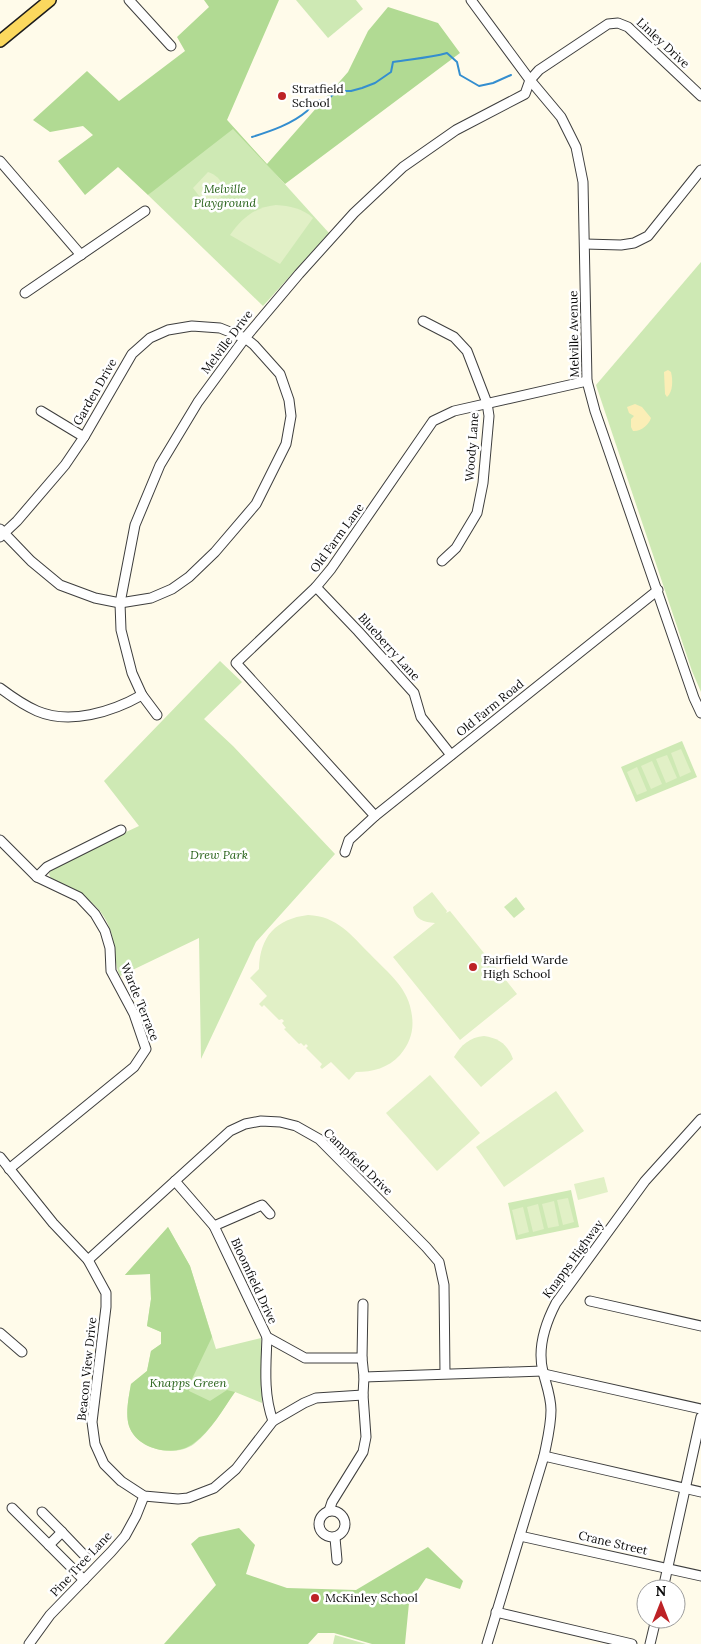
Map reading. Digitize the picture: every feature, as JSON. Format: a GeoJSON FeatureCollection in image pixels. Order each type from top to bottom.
{"type":"FeatureCollection","features":[{"type":"Feature","properties":{"kind":"main road"},"geometry":{"type":"LineString","coordinates":[[0,41],[50,0]]}},
{"type":"Feature","properties":{"kind":"street"},"geometry":{"type":"LineString","coordinates":[[129,0],[171,46]]}},
{"type":"Feature","properties":{"kind":"street","name":"Melville Avenue"},"geometry":{"type":"LineString","coordinates":[[471,0],[530,80],[561,117],[576,147],[583,182],[587,381],[595,411],[691,690],[701,713]]}},
{"type":"Feature","properties":{"kind":"street","name":"Linley Drive"},"geometry":{"type":"LineString","coordinates":[[530,80],[539,70],[600,29],[608,24],[618,23],[628,27],[701,96]]}},
{"type":"Feature","properties":{"kind":"street","name":"Melville Drive"},"geometry":{"type":"LineString","coordinates":[[157,715],[142,695],[125,652],[120,630],[120,603],[135,525],[160,465],[198,402],[245,338],[354,213],[403,168],[456,130],[525,94],[530,80]]}},
{"type":"Feature","properties":{"kind":"street"},"geometry":{"type":"LineString","coordinates":[[0,161],[80,255]]}},
{"type":"Feature","properties":{"kind":"street"},"geometry":{"type":"LineString","coordinates":[[585,244],[621,245],[648,236],[701,170]]}},
{"type":"Feature","properties":{"kind":"street"},"geometry":{"type":"LineString","coordinates":[[25,293],[145,210]]}},
{"type":"Feature","properties":{"kind":"street","name":"Woody Lane"},"geometry":{"type":"LineString","coordinates":[[423,321],[454,337],[467,351],[487,403],[488,416],[483,483],[477,513],[456,548],[442,561]]}},
{"type":"Feature","properties":{"kind":"street","name":"Garden Drive"},"geometry":{"type":"LineString","coordinates":[[1,533],[49,485],[65,465],[84,437],[132,354],[150,338],[168,330],[192,326],[220,328],[245,338]]}},
{"type":"Feature","properties":{"kind":"street"},"geometry":{"type":"LineString","coordinates":[[1,533],[60,585],[95,598],[120,603],[151,598],[172,589],[189,577],[215,552],[256,504],[286,444],[290,416],[289,400],[280,374],[254,344],[245,338]]}},
{"type":"Feature","properties":{"kind":"street","name":"Old Farm Lane"},"geometry":{"type":"LineString","coordinates":[[376,816],[236,663],[316,587],[331,569],[433,421],[454,411],[587,381]]}},
{"type":"Feature","properties":{"kind":"street"},"geometry":{"type":"LineString","coordinates":[[41,411],[84,437]]}},
{"type":"Feature","properties":{"kind":"street","name":"Blueberry Lane"},"geometry":{"type":"LineString","coordinates":[[316,587],[414,694],[421,717],[451,755]]}},
{"type":"Feature","properties":{"kind":"street","name":"Old Farm Road"},"geometry":{"type":"LineString","coordinates":[[345,852],[349,840],[376,816],[658,590]]}},
{"type":"Feature","properties":{"kind":"street"},"geometry":{"type":"LineString","coordinates":[[0,688],[17,701],[38,711],[62,718],[97,714],[128,703],[142,695]]}},
{"type":"Feature","properties":{"kind":"street"},"geometry":{"type":"LineString","coordinates":[[37,877],[47,868],[121,830]]}},
{"type":"Feature","properties":{"kind":"street","name":"Warde Terrace"},"geometry":{"type":"LineString","coordinates":[[0,840],[37,877],[79,898],[95,914],[110,948],[111,970],[134,1014],[146,1049],[134,1067],[9,1169]]}},
{"type":"Feature","properties":{"kind":"street","name":"Knapps Highway"},"geometry":{"type":"LineString","coordinates":[[487,1644],[544,1456],[550,1426],[551,1408],[541,1352],[547,1320],[556,1304],[645,1181],[701,1118]]}},
{"type":"Feature","properties":{"kind":"street","name":"Campfield Drive"},"geometry":{"type":"LineString","coordinates":[[88,1260],[230,1131],[245,1124],[261,1121],[280,1122],[296,1126],[319,1139],[426,1247],[438,1262],[444,1285],[445,1374]]}},
{"type":"Feature","properties":{"kind":"street","name":"Beacon View Drive"},"geometry":{"type":"LineString","coordinates":[[0,1157],[53,1223],[88,1260],[106,1293],[106,1307],[92,1422],[95,1444],[104,1464],[121,1481],[144,1496],[183,1499],[203,1493],[214,1488],[236,1469],[273,1421],[304,1402],[316,1398],[363,1395]]}},
{"type":"Feature","properties":{"kind":"street","name":"Bloomfield Drive"},"geometry":{"type":"LineString","coordinates":[[175,1181],[214,1226],[267,1336],[305,1358],[362,1358]]}},
{"type":"Feature","properties":{"kind":"street"},"geometry":{"type":"LineString","coordinates":[[214,1226],[262,1205],[270,1214]]}},
{"type":"Feature","properties":{"kind":"street"},"geometry":{"type":"LineString","coordinates":[[590,1301],[701,1326]]}},
{"type":"Feature","properties":{"kind":"street"},"geometry":{"type":"LineString","coordinates":[[329,1511],[332,1502],[363,1452],[366,1437],[362,1358],[363,1304]]}},
{"type":"Feature","properties":{"kind":"street"},"geometry":{"type":"LineString","coordinates":[[0,1333],[22,1352]]}},
{"type":"Feature","properties":{"kind":"street"},"geometry":{"type":"LineString","coordinates":[[267,1336],[266,1385],[268,1407],[273,1421]]}},
{"type":"Feature","properties":{"kind":"street"},"geometry":{"type":"LineString","coordinates":[[364,1377],[544,1373],[701,1409]]}},
{"type":"Feature","properties":{"kind":"street"},"geometry":{"type":"LineString","coordinates":[[665,1579],[701,1417]]}},
{"type":"Feature","properties":{"kind":"street"},"geometry":{"type":"LineString","coordinates":[[544,1456],[701,1492]]}},
{"type":"Feature","properties":{"kind":"street","name":"Pine Tree Lane"},"geometry":{"type":"LineString","coordinates":[[29,1644],[50,1615],[125,1536],[144,1496]]}},
{"type":"Feature","properties":{"kind":"street"},"geometry":{"type":"LineString","coordinates":[[12,1508],[84,1580]]}},
{"type":"Feature","properties":{"kind":"street"},"geometry":{"type":"LineString","coordinates":[[329,1511],[338,1512],[346,1523],[343,1532],[335,1538],[322,1534],[318,1526],[322,1515],[329,1511]]}},
{"type":"Feature","properties":{"kind":"street"},"geometry":{"type":"LineString","coordinates":[[42,1512],[85,1556]]}},
{"type":"Feature","properties":{"kind":"street"},"geometry":{"type":"LineString","coordinates":[[49,1545],[62,1532]]}},
{"type":"Feature","properties":{"kind":"street","name":"Crane Street"},"geometry":{"type":"LineString","coordinates":[[520,1536],[701,1576]]}},
{"type":"Feature","properties":{"kind":"street"},"geometry":{"type":"LineString","coordinates":[[335,1538],[337,1560]]}},
{"type":"Feature","properties":{"kind":"street"},"geometry":{"type":"LineString","coordinates":[[496,1612],[632,1644]]}},
{"type":"Feature","properties":{"kind":"street"},"geometry":{"type":"LineString","coordinates":[[650,1644],[654,1629]]}},
{"type":"Feature","properties":{"kind":"green space"},"geometry":{"type":"Polygon","coordinates":[[[204,0],[279,0],[227,120],[267,164],[348,72],[368,31],[388,7],[438,23],[460,53],[285,184],[233,129],[148,195],[118,167],[85,195],[58,161],[93,135],[83,126],[50,132],[33,120],[87,71],[119,101],[185,51],[177,37],[209,7],[204,0]]]}},
{"type":"Feature","properties":{"kind":"green space"},"geometry":{"type":"Polygon","coordinates":[[[296,0],[356,0],[363,9],[328,38],[296,0]]]}},
{"type":"Feature","properties":{"kind":"green space","name":"Melville Playground"},"geometry":{"type":"Polygon","coordinates":[[[227,120],[329,233],[263,306],[148,195],[227,120]]]}},
{"type":"Feature","properties":{"kind":"green space"},"geometry":{"type":"Polygon","coordinates":[[[208,172],[217,177],[223,189],[217,202],[206,205],[193,188],[208,172]]]}},
{"type":"Feature","properties":{"kind":"green space"},"geometry":{"type":"Polygon","coordinates":[[[276,205],[296,208],[313,218],[280,264],[230,235],[239,223],[250,214],[262,208],[276,205]]]}},
{"type":"Feature","properties":{"kind":"green space"},"geometry":{"type":"Polygon","coordinates":[[[701,262],[701,692],[692,671],[596,385],[701,262]]]}},
{"type":"Feature","properties":{"kind":"green space","name":"Drew Park"},"geometry":{"type":"Polygon","coordinates":[[[220,661],[242,682],[204,719],[233,746],[335,854],[256,942],[201,1059],[199,938],[120,976],[116,965],[111,932],[101,912],[84,897],[64,885],[52,881],[49,874],[51,868],[55,865],[139,826],[104,781],[220,661]]]}},
{"type":"Feature","properties":{"kind":"green space"},"geometry":{"type":"Polygon","coordinates":[[[682,741],[697,777],[636,802],[621,767],[682,741]]]}},
{"type":"Feature","properties":{"kind":"green space"},"geometry":{"type":"Polygon","coordinates":[[[681,749],[691,772],[680,777],[671,753],[681,749]]]}},
{"type":"Feature","properties":{"kind":"green space"},"geometry":{"type":"Polygon","coordinates":[[[667,755],[677,778],[666,783],[656,759],[667,755]]]}},
{"type":"Feature","properties":{"kind":"green space"},"geometry":{"type":"Polygon","coordinates":[[[652,761],[662,784],[651,789],[641,766],[652,761]]]}},
{"type":"Feature","properties":{"kind":"green space"},"geometry":{"type":"Polygon","coordinates":[[[637,767],[647,791],[637,795],[627,772],[637,767]]]}},
{"type":"Feature","properties":{"kind":"green space"},"geometry":{"type":"Polygon","coordinates":[[[432,892],[447,911],[446,913],[450,911],[517,994],[460,1040],[393,957],[435,923],[418,918],[413,907],[432,892]]]}},
{"type":"Feature","properties":{"kind":"green space"},"geometry":{"type":"Polygon","coordinates":[[[516,897],[525,909],[514,918],[504,907],[516,897]]]}},
{"type":"Feature","properties":{"kind":"green space"},"geometry":{"type":"Polygon","coordinates":[[[308,915],[327,919],[350,934],[397,982],[407,997],[410,1006],[412,1032],[409,1041],[400,1055],[380,1068],[356,1072],[349,1080],[331,1062],[322,1069],[320,1067],[322,1064],[306,1048],[308,1046],[306,1044],[304,1046],[301,1043],[299,1044],[284,1029],[286,1028],[282,1023],[284,1021],[282,1019],[279,1020],[264,1005],[262,1007],[259,1004],[267,996],[250,978],[259,969],[263,947],[272,931],[287,920],[308,915]]]}},
{"type":"Feature","properties":{"kind":"green space"},"geometry":{"type":"Polygon","coordinates":[[[484,1036],[494,1038],[502,1043],[513,1059],[481,1087],[454,1057],[466,1042],[484,1036]]]}},
{"type":"Feature","properties":{"kind":"green space"},"geometry":{"type":"Polygon","coordinates":[[[430,1075],[480,1133],[437,1171],[386,1113],[430,1075]]]}},
{"type":"Feature","properties":{"kind":"green space"},"geometry":{"type":"Polygon","coordinates":[[[556,1091],[584,1131],[504,1187],[476,1147],[556,1091]]]}},
{"type":"Feature","properties":{"kind":"green space"},"geometry":{"type":"Polygon","coordinates":[[[604,1177],[608,1192],[578,1200],[574,1184],[604,1177]]]}},
{"type":"Feature","properties":{"kind":"green space"},"geometry":{"type":"Polygon","coordinates":[[[571,1190],[579,1227],[516,1240],[508,1203],[571,1190]]]}},
{"type":"Feature","properties":{"kind":"green space"},"geometry":{"type":"Polygon","coordinates":[[[568,1198],[574,1222],[563,1225],[557,1200],[568,1198]]]}},
{"type":"Feature","properties":{"kind":"green space"},"geometry":{"type":"Polygon","coordinates":[[[554,1201],[559,1226],[548,1228],[542,1204],[554,1201]]]}},
{"type":"Feature","properties":{"kind":"green space"},"geometry":{"type":"Polygon","coordinates":[[[538,1204],[544,1229],[533,1232],[527,1207],[538,1204]]]}},
{"type":"Feature","properties":{"kind":"green space"},"geometry":{"type":"Polygon","coordinates":[[[523,1207],[529,1232],[518,1235],[512,1210],[523,1207]]]}},
{"type":"Feature","properties":{"kind":"green space","name":"Knapps Green"},"geometry":{"type":"Polygon","coordinates":[[[168,1227],[190,1266],[216,1349],[261,1338],[262,1403],[235,1392],[200,1439],[186,1448],[167,1451],[148,1446],[140,1441],[133,1434],[129,1426],[127,1410],[131,1384],[147,1371],[151,1351],[161,1344],[161,1332],[147,1326],[151,1299],[150,1274],[125,1275],[168,1227]]]}},
{"type":"Feature","properties":{"kind":"green space","name":"Knapps Green"},"geometry":{"type":"Polygon","coordinates":[[[168,1227],[190,1266],[212,1337],[191,1381],[189,1391],[210,1401],[227,1390],[235,1392],[200,1438],[186,1448],[167,1451],[148,1446],[140,1441],[133,1434],[129,1426],[127,1410],[131,1384],[147,1371],[151,1351],[161,1344],[161,1332],[147,1326],[151,1299],[150,1274],[125,1275],[168,1227]]]}},
{"type":"Feature","properties":{"kind":"green space","name":"McKinley School"},"geometry":{"type":"Polygon","coordinates":[[[239,1528],[255,1545],[246,1574],[287,1588],[356,1590],[428,1547],[463,1581],[460,1589],[426,1578],[409,1603],[405,1644],[372,1644],[334,1633],[318,1633],[308,1644],[164,1644],[216,1585],[191,1544],[199,1537],[239,1528]]]}},
{"type":"Feature","properties":{"kind":"green space"},"geometry":{"type":"Polygon","coordinates":[[[335,1635],[366,1644],[333,1644],[335,1635]]]}},
{"type":"Feature","properties":{"kind":"sand"},"geometry":{"type":"Polygon","coordinates":[[[668,370],[671,372],[672,382],[667,397],[665,394],[664,372],[668,370]]]}},
{"type":"Feature","properties":{"kind":"sand"},"geometry":{"type":"Polygon","coordinates":[[[635,404],[642,407],[651,418],[644,428],[633,431],[631,419],[634,416],[629,413],[627,407],[635,404]]]}},
{"type":"Feature","properties":{"kind":"waterway"},"geometry":{"type":"LineString","coordinates":[[252,137],[274,130],[301,116],[315,102],[327,100],[337,91],[351,91],[375,83],[391,72],[393,62],[447,53],[457,62],[460,75],[479,86],[493,83],[511,75]]}},
{"type":"Feature","properties":{"kind":"place","name":"Stratfield School"},"geometry":{"type":"Point","coordinates":[282,96]}},
{"type":"Feature","properties":{"kind":"place","name":"Fairfield Warde High School"},"geometry":{"type":"Point","coordinates":[473,967]}},
{"type":"Feature","properties":{"kind":"place","name":"McKinley School"},"geometry":{"type":"Point","coordinates":[315,1598]}}]}
